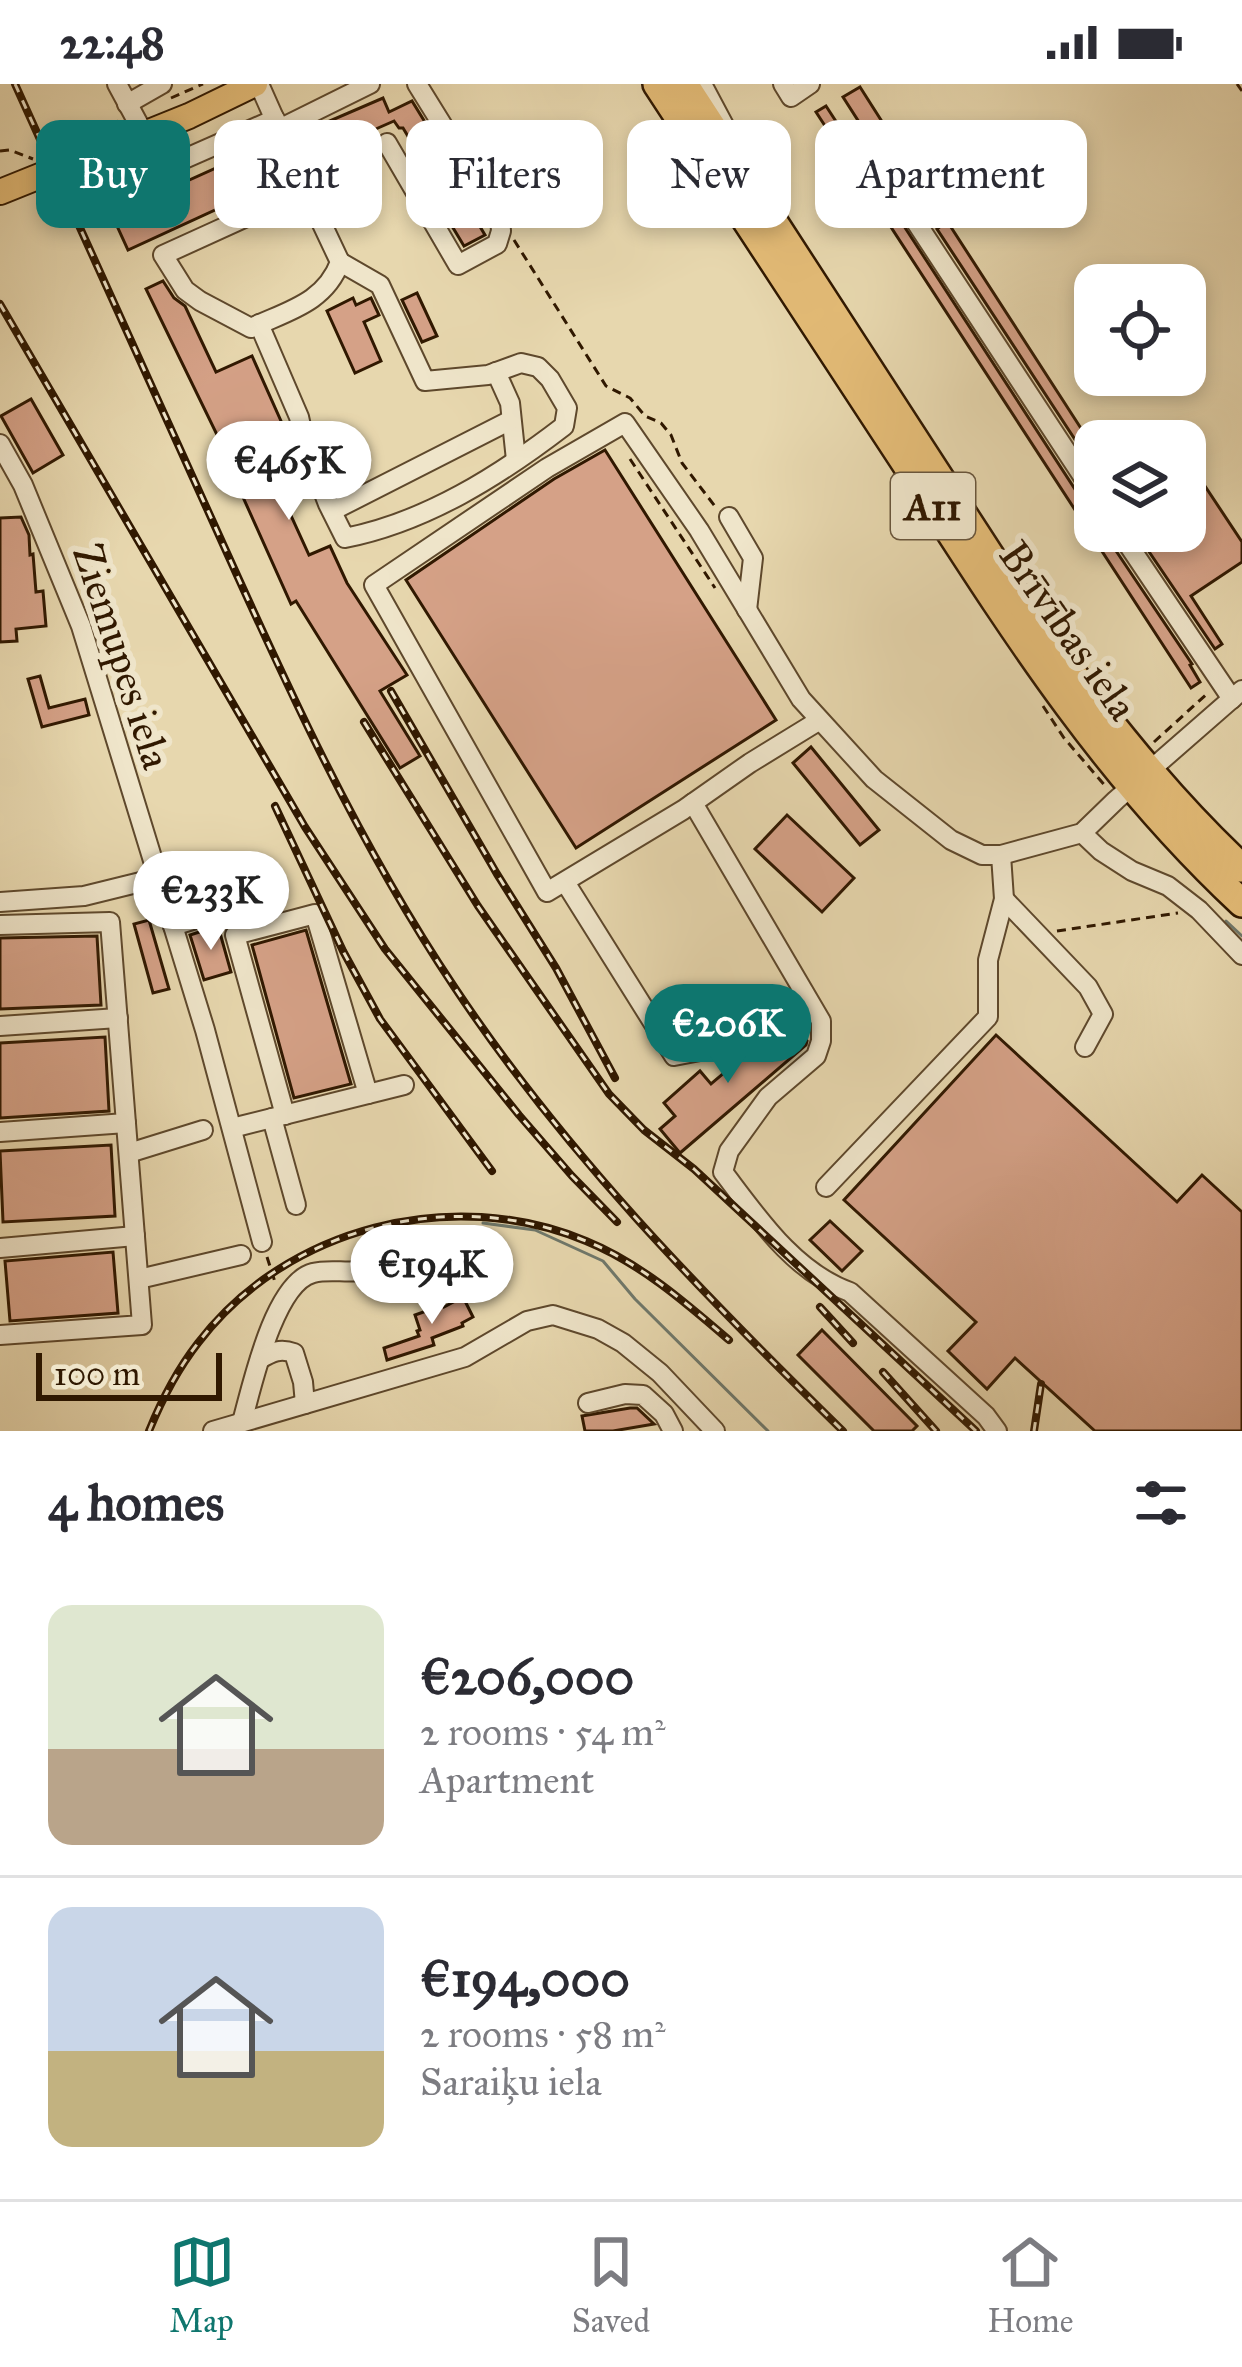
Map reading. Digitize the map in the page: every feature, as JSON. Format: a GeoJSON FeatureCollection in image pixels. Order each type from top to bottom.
{"type":"FeatureCollection","features":[{"type":"Feature","properties":{"kind":"highway","name":"Brīvības iela"},"geometry":{"type":"LineString","coordinates":[[658,84],[1034,660],[1242,868]]}},
{"type":"Feature","properties":{"kind":"highway","name":"Brīvības iela"},"geometry":{"type":"LineString","coordinates":[[684,84],[707,120]]}},
{"type":"Feature","properties":{"kind":"highway","name":"Brīvības iela"},"geometry":{"type":"LineString","coordinates":[[777,228],[1018,599],[1143,770],[1179,842],[1242,903]]}},
{"type":"Feature","properties":{"kind":"main road"},"geometry":{"type":"LineString","coordinates":[[176,120],[257,84]]}},
{"type":"Feature","properties":{"kind":"main road"},"geometry":{"type":"LineString","coordinates":[[0,192],[36,178]]}},
{"type":"Feature","properties":{"kind":"street"},"geometry":{"type":"LineString","coordinates":[[117,84],[138,120]]}},
{"type":"Feature","properties":{"kind":"street"},"geometry":{"type":"LineString","coordinates":[[127,104],[162,84]]}},
{"type":"Feature","properties":{"kind":"street"},"geometry":{"type":"LineString","coordinates":[[257,84],[275,120]]}},
{"type":"Feature","properties":{"kind":"street"},"geometry":{"type":"LineString","coordinates":[[286,120],[370,84]]}},
{"type":"Feature","properties":{"kind":"street"},"geometry":{"type":"LineString","coordinates":[[417,84],[439,120]]}},
{"type":"Feature","properties":{"kind":"street"},"geometry":{"type":"LineString","coordinates":[[702,84],[721,120]]}},
{"type":"Feature","properties":{"kind":"street"},"geometry":{"type":"LineString","coordinates":[[783,84],[791,97],[810,84]]}},
{"type":"Feature","properties":{"kind":"street"},"geometry":{"type":"LineString","coordinates":[[387,142],[406,175]]}},
{"type":"Feature","properties":{"kind":"street"},"geometry":{"type":"LineString","coordinates":[[222,228],[163,255],[185,290],[251,328],[321,295],[340,262]]}},
{"type":"Feature","properties":{"kind":"street"},"geometry":{"type":"LineString","coordinates":[[259,324],[345,538],[441,506],[564,426],[567,408],[538,367],[521,363],[488,375],[425,382],[380,285],[340,262],[324,228]]}},
{"type":"Feature","properties":{"kind":"street"},"geometry":{"type":"LineString","coordinates":[[437,228],[458,265],[497,244],[501,228]]}},
{"type":"Feature","properties":{"kind":"street"},"geometry":{"type":"LineString","coordinates":[[920,228],[1074,463]]}},
{"type":"Feature","properties":{"kind":"street"},"geometry":{"type":"LineString","coordinates":[[496,372],[510,403],[516,460]]}},
{"type":"Feature","properties":{"kind":"street"},"geometry":{"type":"LineString","coordinates":[[332,511],[511,421]]}},
{"type":"Feature","properties":{"kind":"street"},"geometry":{"type":"LineString","coordinates":[[820,720],[548,892],[374,585],[547,468],[626,423],[699,530],[800,699],[820,720],[874,779],[951,840],[982,855],[1001,855],[1082,833],[1231,690],[1134,552]]}},
{"type":"Feature","properties":{"kind":"street","name":"Ziemupes iela"},"geometry":{"type":"LineString","coordinates":[[0,445],[23,485],[81,626],[173,926],[262,1242]]}},
{"type":"Feature","properties":{"kind":"street"},"geometry":{"type":"LineString","coordinates":[[729,517],[754,558],[747,610]]}},
{"type":"Feature","properties":{"kind":"street"},"geometry":{"type":"LineString","coordinates":[[693,802],[821,1021],[816,1056],[768,1097],[729,1150],[723,1172],[756,1218],[788,1249],[826,1283],[850,1292],[997,1431]]}},
{"type":"Feature","properties":{"kind":"street"},"geometry":{"type":"LineString","coordinates":[[1082,833],[1132,871],[1168,886],[1242,956]]}},
{"type":"Feature","properties":{"kind":"street"},"geometry":{"type":"LineString","coordinates":[[826,1187],[988,1017],[988,960],[1004,899],[1001,855]]}},
{"type":"Feature","properties":{"kind":"street"},"geometry":{"type":"LineString","coordinates":[[0,902],[84,896],[157,878]]}},
{"type":"Feature","properties":{"kind":"street"},"geometry":{"type":"LineString","coordinates":[[565,882],[674,1055],[700,1052],[804,993]]}},
{"type":"Feature","properties":{"kind":"street"},"geometry":{"type":"LineString","coordinates":[[173,926],[265,898]]}},
{"type":"Feature","properties":{"kind":"street"},"geometry":{"type":"LineString","coordinates":[[1004,899],[1088,987],[1103,1014],[1085,1046]]}},
{"type":"Feature","properties":{"kind":"street"},"geometry":{"type":"LineString","coordinates":[[296,1205],[235,935],[315,914],[368,1094]]}},
{"type":"Feature","properties":{"kind":"street"},"geometry":{"type":"LineString","coordinates":[[0,925],[110,922],[142,1324],[0,1335]]}},
{"type":"Feature","properties":{"kind":"street"},"geometry":{"type":"LineString","coordinates":[[0,1026],[118,1018]]}},
{"type":"Feature","properties":{"kind":"street"},"geometry":{"type":"LineString","coordinates":[[232,1128],[404,1084]]}},
{"type":"Feature","properties":{"kind":"street"},"geometry":{"type":"LineString","coordinates":[[0,1132],[126,1123]]}},
{"type":"Feature","properties":{"kind":"street"},"geometry":{"type":"LineString","coordinates":[[129,1153],[203,1130]]}},
{"type":"Feature","properties":{"kind":"street"},"geometry":{"type":"LineString","coordinates":[[0,1248],[135,1236]]}},
{"type":"Feature","properties":{"kind":"street"},"geometry":{"type":"LineString","coordinates":[[139,1279],[241,1255]]}},
{"type":"Feature","properties":{"kind":"street"},"geometry":{"type":"LineString","coordinates":[[242,1422],[260,1359],[292,1285],[312,1274],[362,1271],[391,1262],[426,1264]]}},
{"type":"Feature","properties":{"kind":"street"},"geometry":{"type":"LineString","coordinates":[[213,1431],[465,1358],[527,1321],[553,1315],[598,1329],[622,1343],[660,1373],[715,1431]]}},
{"type":"Feature","properties":{"kind":"street"},"geometry":{"type":"LineString","coordinates":[[260,1359],[284,1350],[293,1353],[305,1404]]}},
{"type":"Feature","properties":{"kind":"street"},"geometry":{"type":"LineString","coordinates":[[588,1403],[644,1395],[664,1414],[665,1430]]}},
{"type":"Feature","properties":{"kind":"street"},"geometry":{"type":"LineString","coordinates":[[265,1416],[286,1431]]}},
{"type":"Feature","properties":{"kind":"path"},"geometry":{"type":"LineString","coordinates":[[1237,84],[1242,91]]}},
{"type":"Feature","properties":{"kind":"path"},"geometry":{"type":"LineString","coordinates":[[0,151],[35,159]]}},
{"type":"Feature","properties":{"kind":"path"},"geometry":{"type":"LineString","coordinates":[[506,228],[606,386],[661,423],[682,463],[717,509],[729,517]]}},
{"type":"Feature","properties":{"kind":"path"},"geometry":{"type":"LineString","coordinates":[[620,466],[630,459],[715,588]]}},
{"type":"Feature","properties":{"kind":"path"},"geometry":{"type":"LineString","coordinates":[[1143,770],[1231,690]]}},
{"type":"Feature","properties":{"kind":"path"},"geometry":{"type":"LineString","coordinates":[[1038,934],[1198,910]]}},
{"type":"Feature","properties":{"kind":"building"},"geometry":{"type":"Polygon","coordinates":[[[860,87],[881,120],[858,120],[843,97],[860,87]]]}},
{"type":"Feature","properties":{"kind":"building"},"geometry":{"type":"Polygon","coordinates":[[[383,98],[389,112],[412,101],[424,120],[406,120],[406,133],[394,121],[382,126],[382,120],[332,120],[383,98]]]}},
{"type":"Feature","properties":{"kind":"building"},"geometry":{"type":"Polygon","coordinates":[[[826,106],[835,120],[821,120],[816,112],[826,106]]]}},
{"type":"Feature","properties":{"kind":"building"},"geometry":{"type":"Polygon","coordinates":[[[214,169],[214,211],[190,222],[190,180],[214,169]]]}},
{"type":"Feature","properties":{"kind":"building"},"geometry":{"type":"Polygon","coordinates":[[[118,228],[176,228],[128,250],[118,228]]]}},
{"type":"Feature","properties":{"kind":"building"},"geometry":{"type":"Polygon","coordinates":[[[453,228],[481,228],[485,235],[464,246],[453,228]]]}},
{"type":"Feature","properties":{"kind":"building"},"geometry":{"type":"Polygon","coordinates":[[[892,228],[905,228],[1074,488],[1074,508],[892,228]]]}},
{"type":"Feature","properties":{"kind":"building"},"geometry":{"type":"Polygon","coordinates":[[[952,228],[1076,420],[1074,438],[937,229],[952,228]]]}},
{"type":"Feature","properties":{"kind":"building"},"geometry":{"type":"Polygon","coordinates":[[[163,281],[185,306],[216,372],[252,356],[289,439],[283,442],[298,476],[277,485],[309,555],[330,546],[347,583],[407,675],[380,691],[420,756],[400,768],[296,601],[291,604],[229,466],[257,454],[246,430],[221,443],[146,289],[163,281]]]}},
{"type":"Feature","properties":{"kind":"building"},"geometry":{"type":"Polygon","coordinates":[[[417,293],[437,336],[422,342],[402,300],[417,293]]]}},
{"type":"Feature","properties":{"kind":"building"},"geometry":{"type":"Polygon","coordinates":[[[353,298],[356,305],[371,298],[379,315],[364,322],[381,361],[355,373],[327,311],[353,298]]]}},
{"type":"Feature","properties":{"kind":"building"},"geometry":{"type":"Polygon","coordinates":[[[31,399],[63,455],[33,473],[1,416],[31,399]]]}},
{"type":"Feature","properties":{"kind":"building"},"geometry":{"type":"Polygon","coordinates":[[[605,450],[776,720],[576,848],[406,580],[554,479],[605,450]]]}},
{"type":"Feature","properties":{"kind":"building"},"geometry":{"type":"Polygon","coordinates":[[[1206,488],[1242,542],[1242,562],[1191,596],[1222,644],[1215,649],[1149,552],[1206,552],[1206,488]]]}},
{"type":"Feature","properties":{"kind":"building"},"geometry":{"type":"Polygon","coordinates":[[[21,517],[33,554],[36,592],[43,591],[46,626],[16,629],[17,641],[0,642],[0,518],[21,517]]]}},
{"type":"Feature","properties":{"kind":"building"},"geometry":{"type":"Polygon","coordinates":[[[1102,552],[1117,552],[1192,664],[1200,682],[1191,688],[1102,552]]]}},
{"type":"Feature","properties":{"kind":"building"},"geometry":{"type":"Polygon","coordinates":[[[40,676],[49,708],[85,699],[89,715],[42,727],[28,679],[40,676]]]}},
{"type":"Feature","properties":{"kind":"building"},"geometry":{"type":"Polygon","coordinates":[[[811,747],[879,830],[860,845],[793,763],[811,747]]]}},
{"type":"Feature","properties":{"kind":"building"},"geometry":{"type":"Polygon","coordinates":[[[787,815],[854,878],[822,912],[755,849],[787,815]]]}},
{"type":"Feature","properties":{"kind":"building"},"geometry":{"type":"Polygon","coordinates":[[[229,867],[236,893],[182,909],[174,884],[229,867]]]}},
{"type":"Feature","properties":{"kind":"building"},"geometry":{"type":"Polygon","coordinates":[[[149,920],[169,989],[153,993],[134,924],[149,920]]]}},
{"type":"Feature","properties":{"kind":"building"},"geometry":{"type":"Polygon","coordinates":[[[218,926],[231,972],[204,980],[190,935],[218,926]]]}},
{"type":"Feature","properties":{"kind":"building"},"geometry":{"type":"Polygon","coordinates":[[[306,930],[351,1084],[294,1098],[252,945],[306,930]]]}},
{"type":"Feature","properties":{"kind":"building"},"geometry":{"type":"Polygon","coordinates":[[[97,936],[101,1005],[0,1009],[0,938],[97,936]]]}},
{"type":"Feature","properties":{"kind":"building"},"geometry":{"type":"Polygon","coordinates":[[[787,1018],[806,1045],[680,1153],[660,1129],[675,1116],[664,1103],[700,1071],[711,1084],[787,1018]]]}},
{"type":"Feature","properties":{"kind":"building"},"geometry":{"type":"Polygon","coordinates":[[[996,1035],[1177,1202],[1202,1175],[1242,1212],[1242,1431],[1095,1431],[1015,1358],[987,1389],[948,1351],[976,1322],[844,1200],[996,1035]]]}},
{"type":"Feature","properties":{"kind":"building"},"geometry":{"type":"Polygon","coordinates":[[[105,1037],[109,1111],[0,1118],[0,1043],[105,1037]]]}},
{"type":"Feature","properties":{"kind":"building"},"geometry":{"type":"Polygon","coordinates":[[[111,1145],[115,1216],[3,1222],[0,1151],[111,1145]]]}},
{"type":"Feature","properties":{"kind":"building"},"geometry":{"type":"Polygon","coordinates":[[[830,1221],[862,1251],[842,1271],[810,1240],[830,1221]]]}},
{"type":"Feature","properties":{"kind":"building"},"geometry":{"type":"Polygon","coordinates":[[[113,1252],[118,1313],[10,1321],[5,1261],[113,1252]]]}},
{"type":"Feature","properties":{"kind":"building"},"geometry":{"type":"Polygon","coordinates":[[[463,1297],[473,1317],[463,1326],[432,1338],[434,1345],[387,1360],[384,1348],[419,1336],[415,1315],[463,1297]]]}},
{"type":"Feature","properties":{"kind":"building"},"geometry":{"type":"Polygon","coordinates":[[[822,1330],[917,1426],[912,1431],[874,1431],[798,1355],[822,1330]]]}},
{"type":"Feature","properties":{"kind":"building"},"geometry":{"type":"Polygon","coordinates":[[[637,1408],[654,1424],[585,1431],[582,1416],[637,1408]]]}},
{"type":"Feature","properties":{"kind":"waterway"},"geometry":{"type":"LineString","coordinates":[[1226,921],[1242,936]]}},
{"type":"Feature","properties":{"kind":"waterway"},"geometry":{"type":"LineString","coordinates":[[483,1223],[535,1230],[603,1261],[768,1431]]}},
{"type":"Feature","properties":{"kind":"railway"},"geometry":{"type":"LineString","coordinates":[[15,84],[295,701],[419,933],[497,1049],[589,1164],[687,1274],[843,1431]]}},
{"type":"Feature","properties":{"kind":"railway"},"geometry":{"type":"LineString","coordinates":[[0,304],[305,827],[385,949],[519,1115],[617,1222]]}},
{"type":"Feature","properties":{"kind":"railway"},"geometry":{"type":"LineString","coordinates":[[391,691],[556,968],[615,1078]]}},
{"type":"Feature","properties":{"kind":"railway"},"geometry":{"type":"LineString","coordinates":[[364,722],[478,906],[609,1094],[976,1431]]}},
{"type":"Feature","properties":{"kind":"railway"},"geometry":{"type":"LineString","coordinates":[[275,806],[380,1019],[492,1171]]}},
{"type":"Feature","properties":{"kind":"railway"},"geometry":{"type":"LineString","coordinates":[[149,1431],[170,1385],[198,1343],[234,1303],[277,1270],[324,1245],[375,1228],[428,1218],[481,1217],[534,1225],[586,1241],[643,1272],[729,1340]]}},
{"type":"Feature","properties":{"kind":"railway"},"geometry":{"type":"LineString","coordinates":[[820,1307],[853,1343]]}},
{"type":"Feature","properties":{"kind":"railway"},"geometry":{"type":"LineString","coordinates":[[883,1372],[936,1431]]}},
{"type":"Feature","properties":{"kind":"railway"},"geometry":{"type":"LineString","coordinates":[[1034,1431],[1041,1384]]}}]}
